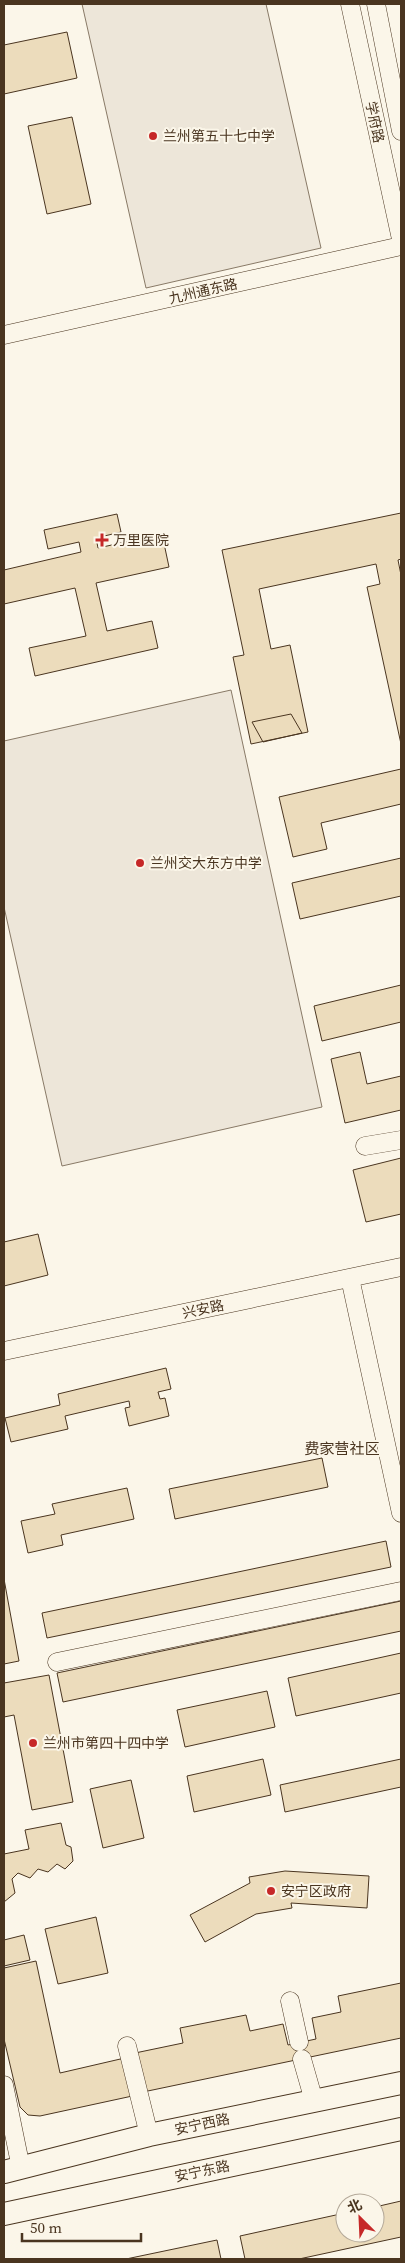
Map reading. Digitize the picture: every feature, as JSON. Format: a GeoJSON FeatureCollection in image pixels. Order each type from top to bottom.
{"type":"FeatureCollection","features":[{"type":"Feature","properties":{"kind":"main road","name":"安宁西路"},"geometry":{"type":"LineString","coordinates":[[12,2170],[149,2135],[401,2082]]}},
{"type":"Feature","properties":{"kind":"main road","name":"安宁东路"},"geometry":{"type":"LineString","coordinates":[[4,2214],[401,2129]]}},
{"type":"Feature","properties":{"kind":"street","name":"学府路"},"geometry":{"type":"LineString","coordinates":[[350,4],[401,240]]}},
{"type":"Feature","properties":{"kind":"street"},"geometry":{"type":"LineString","coordinates":[[376,4],[401,130]]}},
{"type":"Feature","properties":{"kind":"street","name":"九州通东路"},"geometry":{"type":"LineString","coordinates":[[4,335],[401,246]]}},
{"type":"Feature","properties":{"kind":"street"},"geometry":{"type":"LineString","coordinates":[[365,1146],[401,1140]]}},
{"type":"Feature","properties":{"kind":"street","name":"兴安路"},"geometry":{"type":"LineString","coordinates":[[4,1352],[401,1267]]}},
{"type":"Feature","properties":{"kind":"street"},"geometry":{"type":"LineString","coordinates":[[350,1278],[401,1514]]}},
{"type":"Feature","properties":{"kind":"street"},"geometry":{"type":"LineString","coordinates":[[57,1662],[401,1590]]}},
{"type":"Feature","properties":{"kind":"street"},"geometry":{"type":"LineString","coordinates":[[290,2001],[314,2101]]}},
{"type":"Feature","properties":{"kind":"street"},"geometry":{"type":"LineString","coordinates":[[127,2046],[149,2135]]}},
{"type":"Feature","properties":{"kind":"street"},"geometry":{"type":"LineString","coordinates":[[4,2085],[12,2170]]}},
{"type":"Feature","properties":{"kind":"shaded area"},"geometry":{"type":"Polygon","coordinates":[[[82,4],[266,4],[321,248],[146,288],[82,4]]]}},
{"type":"Feature","properties":{"kind":"shaded area"},"geometry":{"type":"Polygon","coordinates":[[[231,690],[322,1107],[62,1166],[4,907],[4,741],[231,690]]]}},
{"type":"Feature","properties":{"kind":"building"},"geometry":{"type":"Polygon","coordinates":[[[67,32],[77,78],[4,94],[4,45],[67,32]]]}},
{"type":"Feature","properties":{"kind":"building"},"geometry":{"type":"Polygon","coordinates":[[[72,117],[91,204],[47,214],[28,126],[72,117]]]}},
{"type":"Feature","properties":{"kind":"building"},"geometry":{"type":"Polygon","coordinates":[[[401,513],[401,559],[398,560],[401,575],[401,744],[367,587],[380,584],[376,564],[259,589],[271,649],[290,645],[308,732],[251,744],[233,657],[244,655],[222,550],[401,513]]]}},
{"type":"Feature","properties":{"kind":"building"},"geometry":{"type":"Polygon","coordinates":[[[117,514],[121,532],[96,538],[98,548],[162,534],[169,567],[96,583],[107,631],[152,621],[158,648],[35,676],[29,648],[86,636],[75,588],[4,604],[4,570],[81,552],[79,542],[48,549],[44,530],[117,514]]]}},
{"type":"Feature","properties":{"kind":"building"},"geometry":{"type":"Polygon","coordinates":[[[291,714],[302,733],[263,742],[252,722],[291,714]]]}},
{"type":"Feature","properties":{"kind":"building"},"geometry":{"type":"Polygon","coordinates":[[[401,769],[401,804],[321,823],[327,849],[293,857],[279,797],[401,769]]]}},
{"type":"Feature","properties":{"kind":"building"},"geometry":{"type":"Polygon","coordinates":[[[401,858],[401,896],[300,919],[292,883],[401,858]]]}},
{"type":"Feature","properties":{"kind":"building"},"geometry":{"type":"Polygon","coordinates":[[[401,985],[401,1022],[322,1041],[314,1006],[401,985]]]}},
{"type":"Feature","properties":{"kind":"building"},"geometry":{"type":"Polygon","coordinates":[[[360,1052],[367,1084],[401,1076],[401,1110],[345,1123],[331,1059],[360,1052]]]}},
{"type":"Feature","properties":{"kind":"building"},"geometry":{"type":"Polygon","coordinates":[[[401,1158],[401,1214],[366,1222],[353,1170],[401,1158]]]}},
{"type":"Feature","properties":{"kind":"building"},"geometry":{"type":"Polygon","coordinates":[[[38,1234],[48,1275],[4,1286],[4,1242],[38,1234]]]}},
{"type":"Feature","properties":{"kind":"building"},"geometry":{"type":"Polygon","coordinates":[[[166,1368],[171,1389],[158,1392],[160,1399],[165,1398],[169,1416],[129,1426],[125,1408],[130,1407],[129,1401],[65,1416],[68,1429],[11,1442],[5,1418],[60,1405],[58,1394],[166,1368]]]}},
{"type":"Feature","properties":{"kind":"building"},"geometry":{"type":"Polygon","coordinates":[[[322,1458],[328,1487],[175,1519],[169,1489],[322,1458]]]}},
{"type":"Feature","properties":{"kind":"building"},"geometry":{"type":"Polygon","coordinates":[[[127,1488],[134,1519],[61,1535],[63,1545],[28,1553],[21,1521],[55,1514],[52,1504],[127,1488]]]}},
{"type":"Feature","properties":{"kind":"building"},"geometry":{"type":"Polygon","coordinates":[[[386,1541],[391,1567],[47,1638],[42,1613],[386,1541]]]}},
{"type":"Feature","properties":{"kind":"building"},"geometry":{"type":"Polygon","coordinates":[[[4,1579],[19,1661],[4,1664],[4,1579]]]}},
{"type":"Feature","properties":{"kind":"building"},"geometry":{"type":"Polygon","coordinates":[[[401,1601],[401,1631],[63,1702],[57,1673],[401,1601]]]}},
{"type":"Feature","properties":{"kind":"building"},"geometry":{"type":"Polygon","coordinates":[[[401,1653],[401,1693],[296,1716],[288,1678],[401,1653]]]}},
{"type":"Feature","properties":{"kind":"building"},"geometry":{"type":"Polygon","coordinates":[[[49,1675],[73,1802],[32,1810],[14,1715],[4,1717],[4,1683],[49,1675]]]}},
{"type":"Feature","properties":{"kind":"building"},"geometry":{"type":"Polygon","coordinates":[[[267,1691],[275,1727],[185,1747],[177,1710],[267,1691]]]}},
{"type":"Feature","properties":{"kind":"building"},"geometry":{"type":"Polygon","coordinates":[[[263,1759],[271,1795],[194,1812],[187,1776],[263,1759]]]}},
{"type":"Feature","properties":{"kind":"building"},"geometry":{"type":"Polygon","coordinates":[[[401,1759],[401,1787],[285,1812],[280,1785],[401,1759]]]}},
{"type":"Feature","properties":{"kind":"building"},"geometry":{"type":"Polygon","coordinates":[[[131,1780],[144,1838],[103,1848],[90,1789],[131,1780]]]}},
{"type":"Feature","properties":{"kind":"building"},"geometry":{"type":"Polygon","coordinates":[[[61,1823],[66,1845],[71,1847],[73,1861],[65,1869],[57,1864],[48,1872],[38,1869],[30,1878],[18,1873],[12,1879],[15,1893],[4,1902],[4,1854],[29,1849],[25,1830],[61,1823]]]}},
{"type":"Feature","properties":{"kind":"building"},"geometry":{"type":"Polygon","coordinates":[[[285,1871],[369,1876],[367,1908],[291,1903],[292,1908],[256,1914],[205,1942],[190,1915],[250,1883],[249,1877],[285,1871]]]}},
{"type":"Feature","properties":{"kind":"building"},"geometry":{"type":"Polygon","coordinates":[[[96,1917],[108,1973],[58,1984],[45,1929],[96,1917]]]}},
{"type":"Feature","properties":{"kind":"building"},"geometry":{"type":"Polygon","coordinates":[[[24,1935],[30,1960],[4,1966],[4,1940],[24,1935]]]}},
{"type":"Feature","properties":{"kind":"building"},"geometry":{"type":"Polygon","coordinates":[[[36,1961],[60,2073],[129,2057],[137,2095],[40,2116],[28,2115],[20,2107],[4,2039],[4,1968],[36,1961]]]}},
{"type":"Feature","properties":{"kind":"building"},"geometry":{"type":"Polygon","coordinates":[[[401,1983],[401,2038],[143,2092],[135,2053],[183,2043],[180,2028],[246,2015],[250,2031],[283,2024],[288,2045],[316,2039],[312,2018],[341,2012],[338,1996],[401,1983]]]}},
{"type":"Feature","properties":{"kind":"building"},"geometry":{"type":"Polygon","coordinates":[[[401,2201],[401,2237],[385,2240],[385,2205],[401,2201]]]}},
{"type":"Feature","properties":{"kind":"building"},"geometry":{"type":"Polygon","coordinates":[[[335,2215],[335,2243],[373,2243],[299,2259],[245,2259],[240,2236],[335,2215]]]}},
{"type":"Feature","properties":{"kind":"building"},"geometry":{"type":"Polygon","coordinates":[[[217,2240],[221,2259],[126,2259],[217,2240]]]}},
{"type":"Feature","properties":{"kind":"place","name":"兰州第五十七中学"},"geometry":{"type":"Point","coordinates":[153,136]}},
{"type":"Feature","properties":{"kind":"place","name":"万里医院"},"geometry":{"type":"Point","coordinates":[102,540]}},
{"type":"Feature","properties":{"kind":"place","name":"兰州交大东方中学"},"geometry":{"type":"Point","coordinates":[140,863]}},
{"type":"Feature","properties":{"kind":"place","name":"兰州市第四十四中学"},"geometry":{"type":"Point","coordinates":[33,1743]}},
{"type":"Feature","properties":{"kind":"place","name":"安宁区政府"},"geometry":{"type":"Point","coordinates":[271,1891]}},
{"type":"Feature","properties":{"kind":"district","name":"费家营社区"},"geometry":{"type":"Point","coordinates":[342,1449]}}]}
